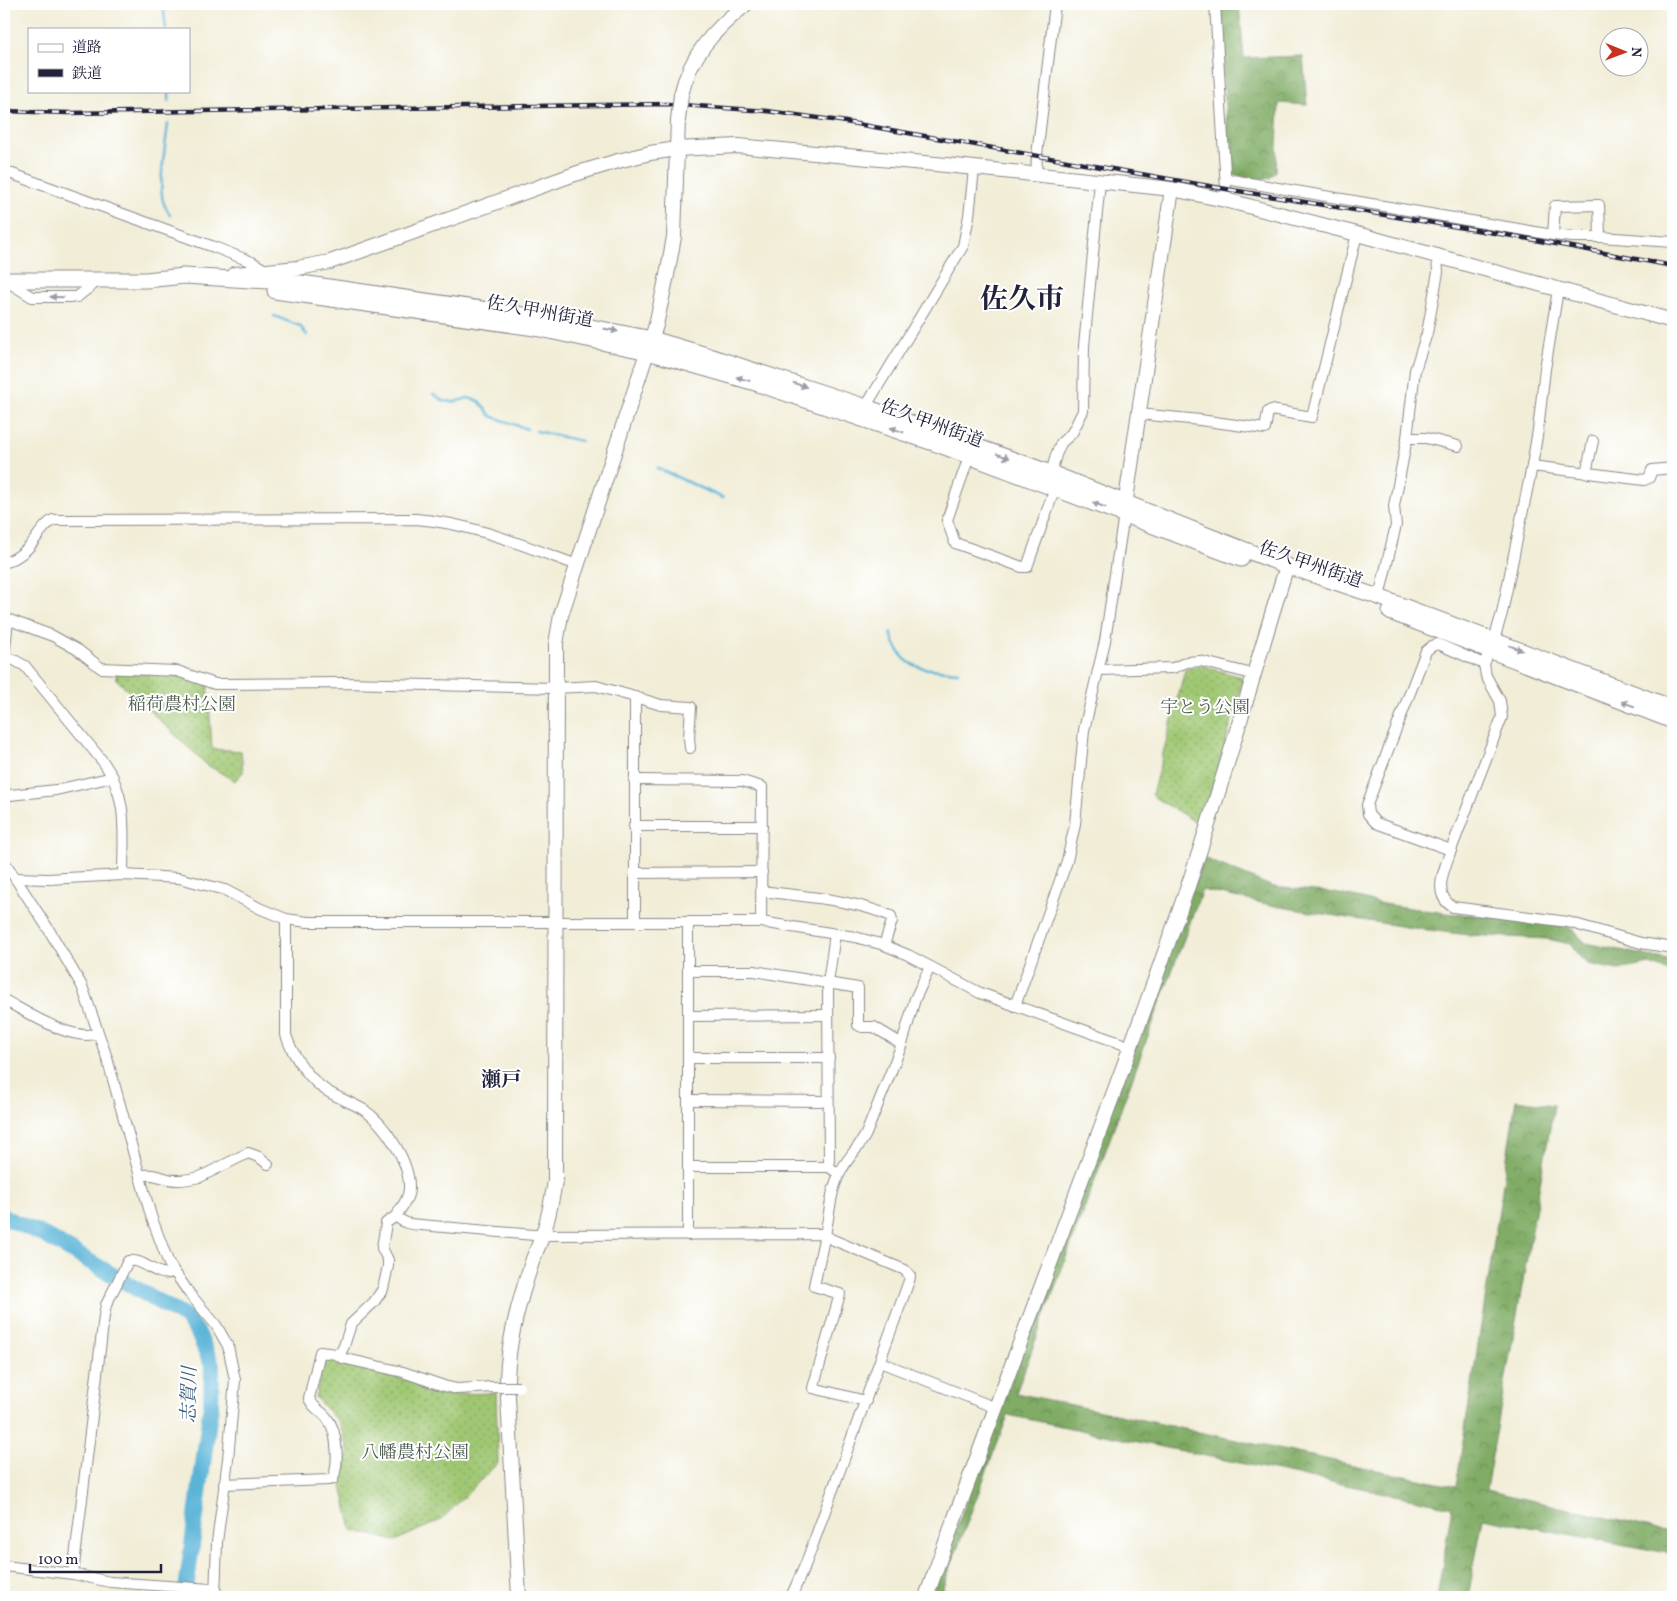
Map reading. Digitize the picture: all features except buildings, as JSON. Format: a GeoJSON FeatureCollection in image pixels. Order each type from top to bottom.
{"type":"FeatureCollection","features":[{"type":"Feature","properties":{"kind":"main road","name":"佐久甲州街道"},"geometry":{"type":"LineString","coordinates":[[146,280],[184,276],[273,277],[551,319],[650,346],[752,382],[863,412],[972,451],[1125,509],[1284,575],[1377,607],[1673,721]]}},
{"type":"Feature","properties":{"kind":"main road","name":"佐久甲州街道"},"geometry":{"type":"LineString","coordinates":[[4,280],[146,280],[248,288],[343,300],[650,346]]}},
{"type":"Feature","properties":{"kind":"main road","name":"佐久甲州街道"},"geometry":{"type":"LineString","coordinates":[[1125,509],[1380,597],[1489,651],[1673,708]]}},
{"type":"Feature","properties":{"kind":"street"},"geometry":{"type":"LineString","coordinates":[[519,1597],[507,1399],[507,1368],[513,1328],[533,1259],[543,1234],[555,1181],[554,688],[558,628],[577,564],[650,346],[668,275],[674,237],[678,120],[684,82],[701,47],[723,22],[746,4]]}},
{"type":"Feature","properties":{"kind":"street"},"geometry":{"type":"LineString","coordinates":[[1036,175],[1055,4]]}},
{"type":"Feature","properties":{"kind":"street"},"geometry":{"type":"LineString","coordinates":[[1215,4],[1226,179],[1225,200]]}},
{"type":"Feature","properties":{"kind":"street"},"geometry":{"type":"LineString","coordinates":[[248,288],[273,277],[300,276],[330,262],[575,174],[633,157],[677,149],[738,146],[1172,190],[1225,200],[1357,234],[1673,321]]}},
{"type":"Feature","properties":{"kind":"street"},"geometry":{"type":"LineString","coordinates":[[863,412],[963,246],[968,224],[974,169]]}},
{"type":"Feature","properties":{"kind":"street"},"geometry":{"type":"LineString","coordinates":[[4,171],[214,247],[252,262],[273,277]]}},
{"type":"Feature","properties":{"kind":"street"},"geometry":{"type":"LineString","coordinates":[[1226,179],[1553,235],[1673,242]]}},
{"type":"Feature","properties":{"kind":"street"},"geometry":{"type":"LineString","coordinates":[[972,451],[947,520],[955,543],[1022,567],[1027,567],[1053,481],[1061,443],[1072,433],[1083,411],[1084,346],[1100,182]]}},
{"type":"Feature","properties":{"kind":"street"},"geometry":{"type":"LineString","coordinates":[[1015,1006],[1063,873],[1072,839],[1084,730],[1099,670],[1109,618],[1172,190]]}},
{"type":"Feature","properties":{"kind":"street"},"geometry":{"type":"LineString","coordinates":[[1553,235],[1555,206],[1599,205],[1600,237]]}},
{"type":"Feature","properties":{"kind":"street"},"geometry":{"type":"LineString","coordinates":[[1139,414],[1265,429],[1268,412],[1271,410],[1312,417],[1357,234]]}},
{"type":"Feature","properties":{"kind":"street"},"geometry":{"type":"LineString","coordinates":[[1380,597],[1396,525],[1394,506],[1407,438],[1415,370],[1427,332],[1438,272],[1437,256]]}},
{"type":"Feature","properties":{"kind":"street"},"geometry":{"type":"LineString","coordinates":[[1558,290],[1532,466],[1502,614],[1489,651],[1486,676],[1500,701],[1502,717],[1451,850],[1441,882],[1441,891],[1444,899],[1453,907],[1568,922],[1641,943],[1673,948]]}},
{"type":"Feature","properties":{"kind":"street"},"geometry":{"type":"LineString","coordinates":[[1407,438],[1426,438],[1458,446]]}},
{"type":"Feature","properties":{"kind":"street"},"geometry":{"type":"LineString","coordinates":[[1586,473],[1593,441]]}},
{"type":"Feature","properties":{"kind":"street"},"geometry":{"type":"LineString","coordinates":[[1532,466],[1644,480],[1649,478],[1652,470],[1673,468]]}},
{"type":"Feature","properties":{"kind":"street"},"geometry":{"type":"LineString","coordinates":[[4,563],[20,556],[45,526],[54,520],[416,519],[442,522],[495,536],[577,564]]}},
{"type":"Feature","properties":{"kind":"street"},"geometry":{"type":"LineString","coordinates":[[926,1597],[1131,1046],[1211,820],[1284,575]]}},
{"type":"Feature","properties":{"kind":"street"},"geometry":{"type":"LineString","coordinates":[[123,875],[122,802],[113,777],[104,763],[26,666],[4,657],[6,619],[53,636],[78,650],[101,668],[177,671],[215,684],[343,683],[554,688],[596,686],[661,705],[691,708],[690,748]]}},
{"type":"Feature","properties":{"kind":"street"},"geometry":{"type":"LineString","coordinates":[[1451,850],[1376,822],[1368,814],[1367,805],[1426,651],[1438,644],[1489,651]]}},
{"type":"Feature","properties":{"kind":"street"},"geometry":{"type":"LineString","coordinates":[[1099,670],[1173,668],[1194,660],[1248,674],[1254,672]]}},
{"type":"Feature","properties":{"kind":"street"},"geometry":{"type":"LineString","coordinates":[[634,921],[635,697]]}},
{"type":"Feature","properties":{"kind":"street"},"geometry":{"type":"LineString","coordinates":[[4,798],[10,795],[56,790],[113,777]]}},
{"type":"Feature","properties":{"kind":"street"},"geometry":{"type":"LineString","coordinates":[[634,780],[742,781],[762,787],[762,922]]}},
{"type":"Feature","properties":{"kind":"street"},"geometry":{"type":"LineString","coordinates":[[634,826],[762,826]]}},
{"type":"Feature","properties":{"kind":"street"},"geometry":{"type":"LineString","coordinates":[[4,861],[79,979],[98,1033],[152,1216],[173,1272],[216,1325],[228,1346],[235,1380],[217,1542],[214,1593],[163,1586],[110,1582],[73,1574],[4,1566]]}},
{"type":"Feature","properties":{"kind":"street"},"geometry":{"type":"LineString","coordinates":[[634,873],[762,872]]}},
{"type":"Feature","properties":{"kind":"street"},"geometry":{"type":"LineString","coordinates":[[16,878],[48,879],[123,875],[179,878],[225,890],[261,909],[286,919],[308,922],[762,922],[862,938],[884,945],[908,955],[980,993],[1131,1046]]}},
{"type":"Feature","properties":{"kind":"street"},"geometry":{"type":"LineString","coordinates":[[762,891],[851,904],[877,910],[891,916],[892,920],[884,945]]}},
{"type":"Feature","properties":{"kind":"street"},"geometry":{"type":"LineString","coordinates":[[286,919],[287,1040],[311,1078],[329,1092],[372,1116],[395,1144],[403,1162],[409,1188],[406,1200],[396,1216],[386,1222],[382,1248],[388,1260],[388,1266],[383,1289],[374,1302],[351,1324],[344,1346],[341,1352],[336,1354]]}},
{"type":"Feature","properties":{"kind":"street"},"geometry":{"type":"LineString","coordinates":[[688,922],[688,1235]]}},
{"type":"Feature","properties":{"kind":"street"},"geometry":{"type":"LineString","coordinates":[[829,1167],[828,983],[835,934]]}},
{"type":"Feature","properties":{"kind":"street"},"geometry":{"type":"LineString","coordinates":[[866,1401],[813,1388],[840,1294],[814,1286],[831,1202],[839,1174],[862,1141],[902,1044],[915,999],[930,967]]}},
{"type":"Feature","properties":{"kind":"street"},"geometry":{"type":"LineString","coordinates":[[688,971],[754,971],[858,988],[858,1022],[860,1026],[874,1027],[902,1044]]}},
{"type":"Feature","properties":{"kind":"street"},"geometry":{"type":"LineString","coordinates":[[4,1000],[69,1033],[88,1036],[98,1033]]}},
{"type":"Feature","properties":{"kind":"street"},"geometry":{"type":"LineString","coordinates":[[688,1016],[828,1015]]}},
{"type":"Feature","properties":{"kind":"street"},"geometry":{"type":"LineString","coordinates":[[688,1058],[828,1058]]}},
{"type":"Feature","properties":{"kind":"street"},"geometry":{"type":"LineString","coordinates":[[688,1100],[828,1101]]}},
{"type":"Feature","properties":{"kind":"street"},"geometry":{"type":"LineString","coordinates":[[140,1176],[153,1174],[170,1180],[200,1177],[248,1153],[259,1157],[268,1164]]}},
{"type":"Feature","properties":{"kind":"street"},"geometry":{"type":"LineString","coordinates":[[688,1167],[829,1167],[839,1174]]}},
{"type":"Feature","properties":{"kind":"street"},"geometry":{"type":"LineString","coordinates":[[396,1216],[404,1223],[534,1235],[825,1234],[830,1239],[905,1270],[910,1276],[806,1563],[791,1597]]}},
{"type":"Feature","properties":{"kind":"street"},"geometry":{"type":"LineString","coordinates":[[73,1574],[106,1305],[128,1261],[134,1261],[162,1274],[173,1272]]}},
{"type":"Feature","properties":{"kind":"street"},"geometry":{"type":"LineString","coordinates":[[224,1484],[304,1482],[333,1478],[336,1450],[334,1431],[326,1417],[314,1407],[309,1398],[320,1352],[336,1354],[342,1358],[403,1372],[444,1386],[464,1390],[519,1387]]}},
{"type":"Feature","properties":{"kind":"street"},"geometry":{"type":"LineString","coordinates":[[880,1362],[996,1408]]}},
{"type":"Feature","properties":{"kind":"green space"},"geometry":{"type":"Polygon","coordinates":[[[1218,4],[1239,4],[1244,58],[1303,56],[1307,105],[1279,103],[1276,171],[1270,178],[1254,179],[1230,174],[1218,4]]]}},
{"type":"Feature","properties":{"kind":"green space","name":"宇とう公園"},"geometry":{"type":"Polygon","coordinates":[[[1200,665],[1241,677],[1243,681],[1202,826],[1152,795],[1185,670],[1200,665]]]}},
{"type":"Feature","properties":{"kind":"green space","name":"稲荷農村公園"},"geometry":{"type":"Polygon","coordinates":[[[116,672],[176,674],[208,684],[212,749],[241,751],[243,772],[235,781],[207,765],[116,679],[116,672]]]}},
{"type":"Feature","properties":{"kind":"green space"},"geometry":{"type":"Polygon","coordinates":[[[1204,858],[1273,887],[1335,893],[1383,904],[1445,913],[1564,924],[1586,943],[1673,961],[1673,973],[1650,964],[1618,970],[1588,964],[1570,944],[1548,939],[1468,935],[1412,928],[1280,907],[1202,890],[1016,1393],[1456,1487],[1516,1100],[1554,1105],[1486,1490],[1673,1533],[1673,1554],[1483,1518],[1468,1597],[1437,1597],[1452,1507],[1008,1415],[939,1597],[931,1597],[1204,858]]]}},
{"type":"Feature","properties":{"kind":"green space","name":"八幡農村公園"},"geometry":{"type":"Polygon","coordinates":[[[325,1358],[458,1394],[496,1393],[498,1463],[441,1520],[395,1541],[352,1530],[341,1481],[349,1451],[339,1423],[315,1397],[325,1358]]]}},
{"type":"Feature","properties":{"kind":"waterway"},"geometry":{"type":"LineString","coordinates":[[163,4],[166,28]]}},
{"type":"Feature","properties":{"kind":"waterway"},"geometry":{"type":"LineString","coordinates":[[169,92],[169,101]]}},
{"type":"Feature","properties":{"kind":"waterway"},"geometry":{"type":"LineString","coordinates":[[168,124],[161,187],[164,204],[170,215]]}},
{"type":"Feature","properties":{"kind":"waterway"},"geometry":{"type":"LineString","coordinates":[[274,316],[300,326],[307,335]]}},
{"type":"Feature","properties":{"kind":"waterway"},"geometry":{"type":"LineString","coordinates":[[433,394],[444,401],[455,402],[468,398],[479,401],[491,416],[527,429]]}},
{"type":"Feature","properties":{"kind":"waterway"},"geometry":{"type":"LineString","coordinates":[[536,431],[581,441]]}},
{"type":"Feature","properties":{"kind":"waterway"},"geometry":{"type":"LineString","coordinates":[[657,468],[723,498]]}},
{"type":"Feature","properties":{"kind":"waterway"},"geometry":{"type":"LineString","coordinates":[[891,633],[901,655],[916,666],[958,672]]}},
{"type":"Feature","properties":{"kind":"waterway","name":"志賀川"},"geometry":{"type":"LineString","coordinates":[[4,1217],[44,1235],[185,1317],[198,1333],[212,1365],[211,1405],[185,1597]]}},
{"type":"Feature","properties":{"kind":"railway"},"geometry":{"type":"LineString","coordinates":[[4,111],[68,113],[668,104],[767,111],[840,121],[1226,189],[1519,237],[1673,266]]}},
{"type":"Feature","properties":{"kind":"district","name":"佐久市"},"geometry":{"type":"Point","coordinates":[1022,298]}},
{"type":"Feature","properties":{"kind":"district","name":"瀬戸"},"geometry":{"type":"Point","coordinates":[501,1079]}}]}
